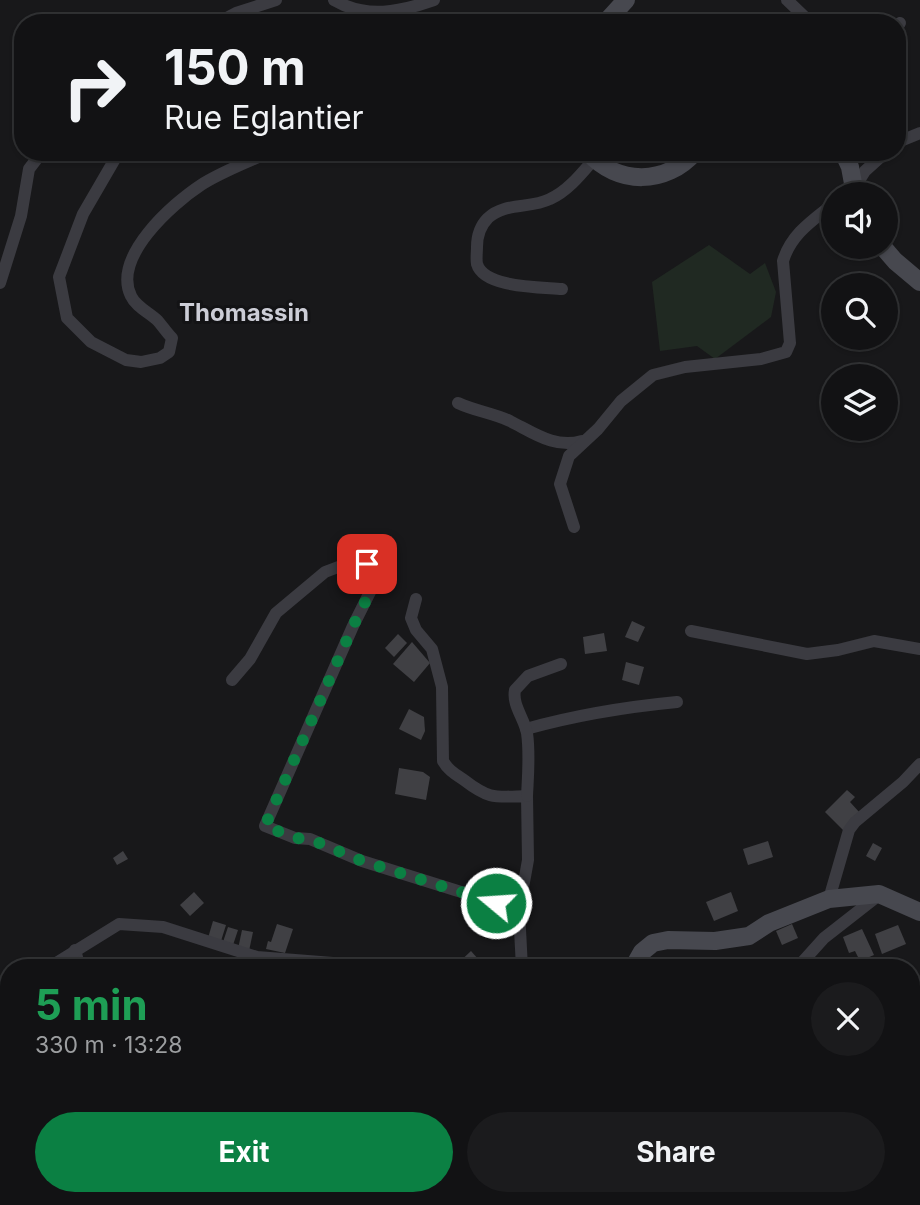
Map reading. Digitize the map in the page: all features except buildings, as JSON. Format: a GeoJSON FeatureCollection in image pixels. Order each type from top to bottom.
{"type":"FeatureCollection","features":[{"type":"Feature","properties":{"kind":"street"},"geometry":{"type":"LineString","coordinates":[[234,14],[254,3],[276,0]]}},
{"type":"Feature","properties":{"kind":"street"},"geometry":{"type":"LineString","coordinates":[[334,0],[365,13],[406,10],[434,0]]}},
{"type":"Feature","properties":{"kind":"street"},"geometry":{"type":"LineString","coordinates":[[613,14],[626,0]]}},
{"type":"Feature","properties":{"kind":"street"},"geometry":{"type":"LineString","coordinates":[[787,0],[802,14]]}},
{"type":"Feature","properties":{"kind":"street"},"geometry":{"type":"LineString","coordinates":[[0,284],[21,216],[29,169],[35,161]]}},
{"type":"Feature","properties":{"kind":"street"},"geometry":{"type":"LineString","coordinates":[[114,161],[83,214],[59,277],[67,318],[91,342],[126,360],[141,362],[160,358],[169,352],[172,338],[131,296],[127,270],[137,248],[158,221],[201,185],[250,161]]}},
{"type":"Feature","properties":{"kind":"street"},"geometry":{"type":"LineString","coordinates":[[562,289],[509,284],[482,272],[477,265],[478,233],[489,218],[505,208],[550,200],[573,182],[588,161]]}},
{"type":"Feature","properties":{"kind":"street"},"geometry":{"type":"LineString","coordinates":[[597,161],[612,173],[642,177],[663,174],[683,166],[687,161]]}},
{"type":"Feature","properties":{"kind":"street"},"geometry":{"type":"LineString","coordinates":[[847,161],[851,182]]}},
{"type":"Feature","properties":{"kind":"street"},"geometry":{"type":"LineString","coordinates":[[858,182],[876,161]]}},
{"type":"Feature","properties":{"kind":"street"},"geometry":{"type":"LineString","coordinates":[[574,527],[560,484],[569,456],[621,401],[653,375],[685,367],[761,359],[786,352],[790,343],[783,261],[786,249],[801,229],[821,213]]}},
{"type":"Feature","properties":{"kind":"street"},"geometry":{"type":"LineString","coordinates":[[893,259],[920,282]]}},
{"type":"Feature","properties":{"kind":"street"},"geometry":{"type":"LineString","coordinates":[[458,402],[475,411],[512,422],[550,441],[568,445],[586,440]]}},
{"type":"Feature","properties":{"kind":"street"},"geometry":{"type":"LineString","coordinates":[[232,680],[250,659],[276,613],[298,594],[325,572],[354,561],[367,564],[374,571],[371,590],[265,826],[295,838],[310,839],[362,861],[519,910]]}},
{"type":"Feature","properties":{"kind":"street"},"geometry":{"type":"LineString","coordinates":[[416,599],[411,618],[432,649],[442,687],[443,761],[448,769],[483,795],[527,796]]}},
{"type":"Feature","properties":{"kind":"street"},"geometry":{"type":"LineString","coordinates":[[691,631],[807,654],[874,641],[920,649]]}},
{"type":"Feature","properties":{"kind":"street"},"geometry":{"type":"LineString","coordinates":[[522,959],[519,910],[528,860],[528,744],[515,690],[528,676],[561,664]]}},
{"type":"Feature","properties":{"kind":"street"},"geometry":{"type":"LineString","coordinates":[[526,729],[569,717],[619,708],[677,702]]}},
{"type":"Feature","properties":{"kind":"street"},"geometry":{"type":"LineString","coordinates":[[829,899],[849,830],[920,764]]}},
{"type":"Feature","properties":{"kind":"street"},"geometry":{"type":"LineString","coordinates":[[804,959],[824,938],[879,894]]}},
{"type":"Feature","properties":{"kind":"street"},"geometry":{"type":"LineString","coordinates":[[638,959],[653,943],[675,940],[715,941],[749,936],[769,923],[829,899],[879,894],[920,912]]}},
{"type":"Feature","properties":{"kind":"street"},"geometry":{"type":"LineString","coordinates":[[62,959],[119,924],[163,927],[257,957],[282,959]]}},
{"type":"Feature","properties":{"kind":"street"},"geometry":{"type":"LineString","coordinates":[[75,950],[78,959]]}},
{"type":"Feature","properties":{"kind":"shaded area"},"geometry":{"type":"Polygon","coordinates":[[[709,245],[750,274],[765,263],[776,292],[771,317],[715,359],[697,346],[660,351],[652,282],[709,245]]]}},
{"type":"Feature","properties":{"kind":"district","name":"Thomassin"},"geometry":{"type":"Point","coordinates":[244,312]}},
{"type":"Feature","properties":{"kind":"route"},"geometry":{"type":"LineString","coordinates":[[367,564],[374,571],[371,590],[265,826],[295,838],[310,839],[362,861],[496,903]]}}]}
